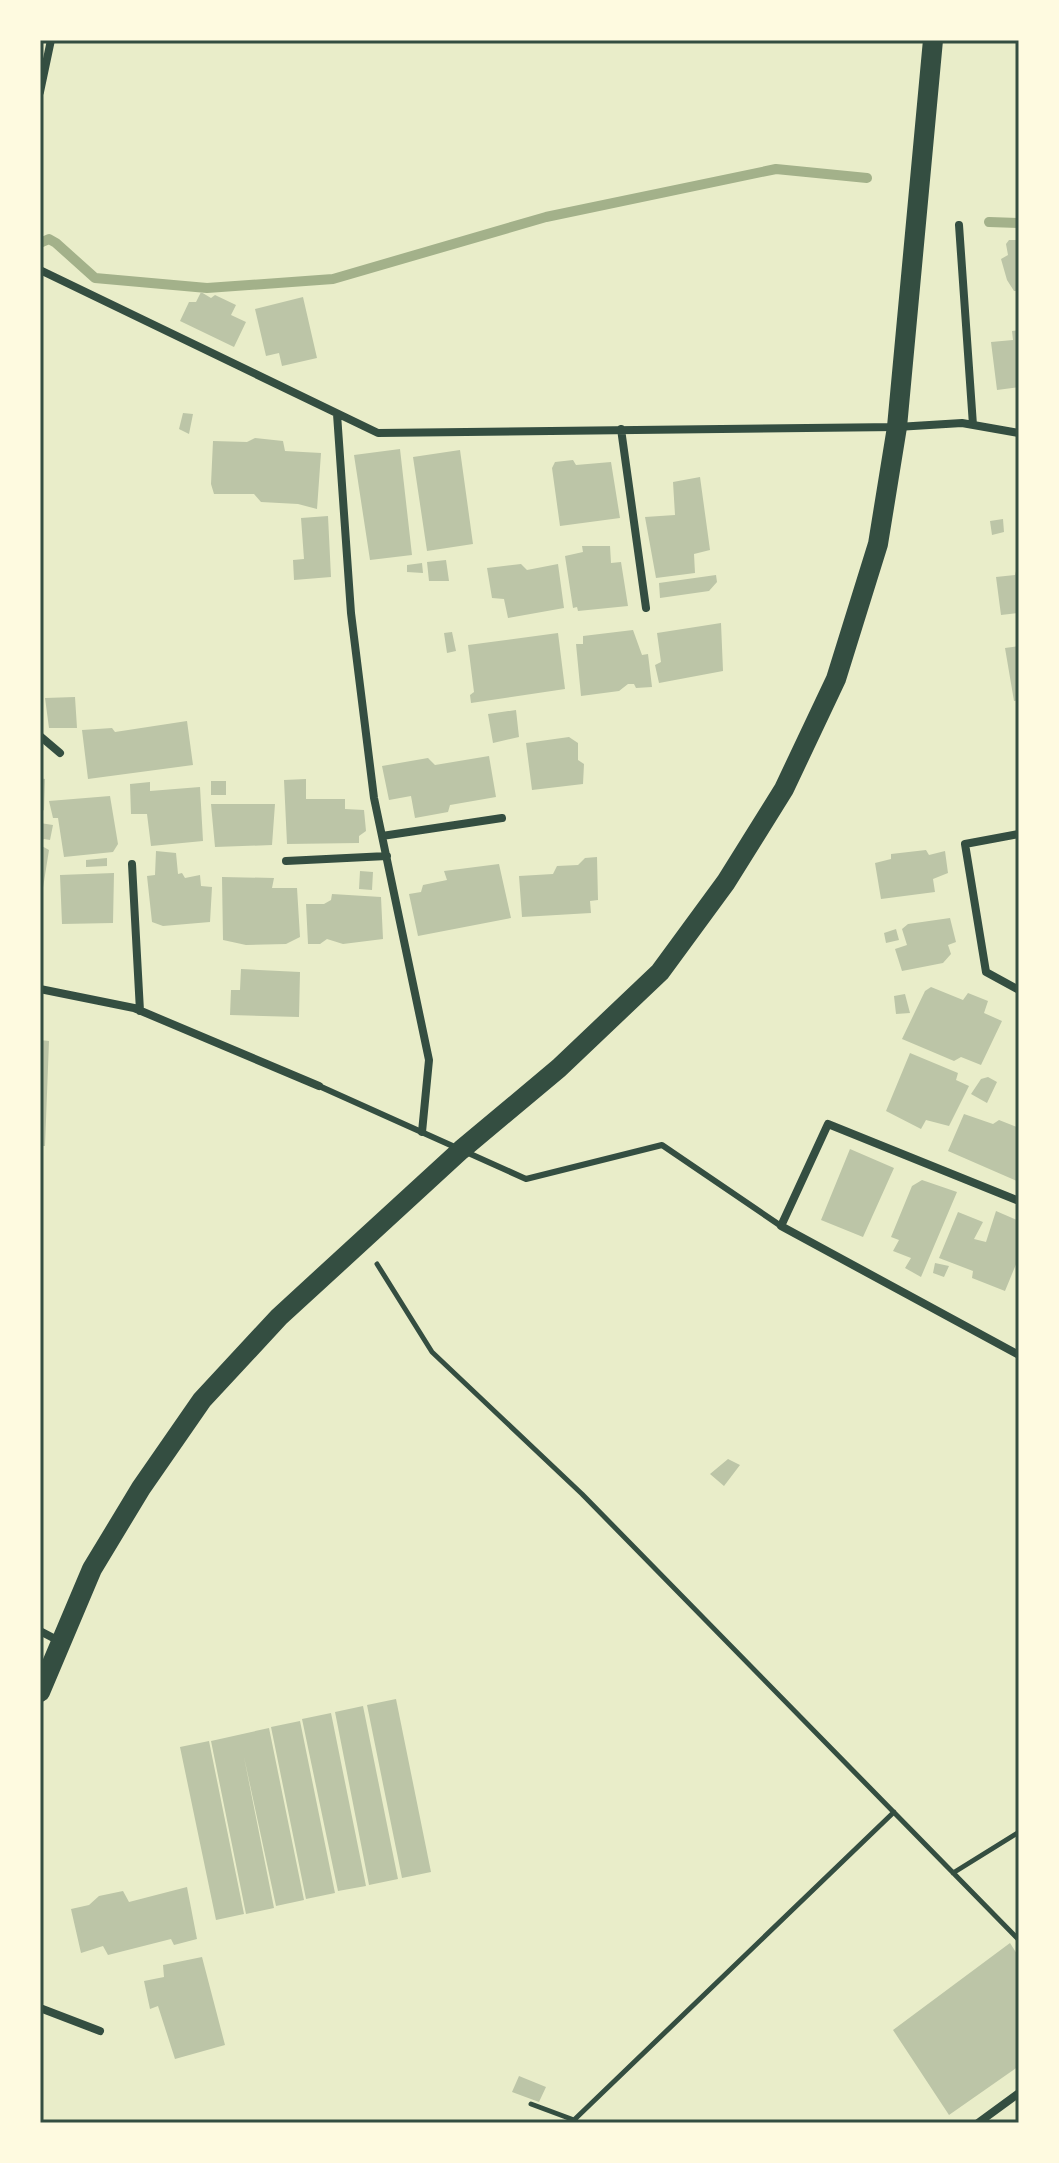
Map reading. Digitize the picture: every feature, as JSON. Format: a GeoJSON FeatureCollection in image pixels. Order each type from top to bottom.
{"type":"FeatureCollection","features":[{"type":"Feature","properties":{"kind":"main road"},"geometry":{"type":"LineString","coordinates":[[40,1692],[92,1569],[141,1488],[202,1400],[279,1317],[461,1150],[559,1068],[660,972],[726,882],[784,789],[836,679],[878,544],[897,427],[933,40]]}},
{"type":"Feature","properties":{"kind":"street"},"geometry":{"type":"LineString","coordinates":[[40,92],[51,40]]}},
{"type":"Feature","properties":{"kind":"street"},"geometry":{"type":"LineString","coordinates":[[959,225],[973,425]]}},
{"type":"Feature","properties":{"kind":"street"},"geometry":{"type":"LineString","coordinates":[[40,270],[378,433],[897,427],[962,423],[1019,433]]}},
{"type":"Feature","properties":{"kind":"street"},"geometry":{"type":"LineString","coordinates":[[337,414],[351,613],[374,798],[429,1060],[422,1132]]}},
{"type":"Feature","properties":{"kind":"street"},"geometry":{"type":"LineString","coordinates":[[621,429],[646,608]]}},
{"type":"Feature","properties":{"kind":"street"},"geometry":{"type":"LineString","coordinates":[[40,736],[60,753]]}},
{"type":"Feature","properties":{"kind":"street"},"geometry":{"type":"LineString","coordinates":[[382,836],[502,818]]}},
{"type":"Feature","properties":{"kind":"street"},"geometry":{"type":"LineString","coordinates":[[1019,834],[965,844],[986,972],[1019,990]]}},
{"type":"Feature","properties":{"kind":"street"},"geometry":{"type":"LineString","coordinates":[[286,861],[387,856]]}},
{"type":"Feature","properties":{"kind":"street"},"geometry":{"type":"LineString","coordinates":[[132,864],[140,1011]]}},
{"type":"Feature","properties":{"kind":"street"},"geometry":{"type":"LineString","coordinates":[[40,989],[140,1011],[319,1086]]}},
{"type":"Feature","properties":{"kind":"street"},"geometry":{"type":"LineString","coordinates":[[1019,1201],[828,1124],[781,1226],[1019,1355]]}},
{"type":"Feature","properties":{"kind":"street"},"geometry":{"type":"LineString","coordinates":[[40,1631],[60,1642]]}},
{"type":"Feature","properties":{"kind":"street"},"geometry":{"type":"LineString","coordinates":[[40,2008],[100,2031]]}},
{"type":"Feature","properties":{"kind":"street"},"geometry":{"type":"LineString","coordinates":[[978,2123],[1019,2093]]}},
{"type":"Feature","properties":{"kind":"lane"},"geometry":{"type":"LineString","coordinates":[[319,1086],[526,1179],[662,1145],[781,1226]]}},
{"type":"Feature","properties":{"kind":"path"},"geometry":{"type":"LineString","coordinates":[[360,1242],[384,1274],[432,1352],[582,1494],[1019,1940]]}},
{"type":"Feature","properties":{"kind":"path"},"geometry":{"type":"LineString","coordinates":[[531,2104],[576,2122],[894,1812]]}},
{"type":"Feature","properties":{"kind":"path"},"geometry":{"type":"LineString","coordinates":[[953,1873],[1019,1832]]}},
{"type":"Feature","properties":{"kind":"building"},"geometry":{"type":"Polygon","coordinates":[[[1009,240],[1019,240],[1019,291],[1014,291],[1007,280],[1001,259],[1008,255],[1006,244],[1009,240]]]}},
{"type":"Feature","properties":{"kind":"building"},"geometry":{"type":"Polygon","coordinates":[[[201,292],[236,305],[231,315],[246,322],[234,347],[180,321],[189,302],[196,302],[201,292]]]}},
{"type":"Feature","properties":{"kind":"building"},"geometry":{"type":"Polygon","coordinates":[[[303,297],[317,358],[282,366],[279,353],[266,356],[255,309],[303,297]]]}},
{"type":"Feature","properties":{"kind":"building"},"geometry":{"type":"Polygon","coordinates":[[[1019,330],[1019,387],[997,390],[991,342],[1013,340],[1012,331],[1019,330]]]}},
{"type":"Feature","properties":{"kind":"building"},"geometry":{"type":"Polygon","coordinates":[[[183,413],[193,414],[189,434],[179,429],[183,413]]]}},
{"type":"Feature","properties":{"kind":"building"},"geometry":{"type":"Polygon","coordinates":[[[255,438],[283,441],[285,451],[321,453],[317,509],[298,504],[261,502],[254,494],[214,494],[211,484],[213,441],[247,442],[255,438]]]}},
{"type":"Feature","properties":{"kind":"building"},"geometry":{"type":"Polygon","coordinates":[[[400,449],[412,555],[370,560],[354,455],[400,449]]]}},
{"type":"Feature","properties":{"kind":"building"},"geometry":{"type":"Polygon","coordinates":[[[460,450],[473,544],[427,551],[413,457],[460,450]]]}},
{"type":"Feature","properties":{"kind":"building"},"geometry":{"type":"Polygon","coordinates":[[[573,460],[576,465],[611,462],[620,518],[560,526],[552,468],[555,462],[573,460]]]}},
{"type":"Feature","properties":{"kind":"building"},"geometry":{"type":"Polygon","coordinates":[[[700,477],[710,550],[694,554],[695,573],[656,578],[645,517],[675,515],[673,482],[700,477]]]}},
{"type":"Feature","properties":{"kind":"building"},"geometry":{"type":"Polygon","coordinates":[[[328,516],[331,577],[294,580],[293,560],[304,559],[301,518],[328,516]]]}},
{"type":"Feature","properties":{"kind":"building"},"geometry":{"type":"Polygon","coordinates":[[[1003,519],[1004,532],[992,535],[990,521],[1003,519]]]}},
{"type":"Feature","properties":{"kind":"building"},"geometry":{"type":"Polygon","coordinates":[[[582,546],[610,546],[611,563],[621,562],[628,606],[578,611],[577,607],[573,608],[565,556],[583,552],[582,546]]]}},
{"type":"Feature","properties":{"kind":"building"},"geometry":{"type":"Polygon","coordinates":[[[446,560],[449,581],[429,581],[427,562],[446,560]]]}},
{"type":"Feature","properties":{"kind":"building"},"geometry":{"type":"Polygon","coordinates":[[[422,563],[423,573],[407,572],[407,565],[422,563]]]}},
{"type":"Feature","properties":{"kind":"building"},"geometry":{"type":"Polygon","coordinates":[[[1018,563],[1019,613],[1001,615],[996,577],[1015,575],[1018,563]]]}},
{"type":"Feature","properties":{"kind":"building"},"geometry":{"type":"Polygon","coordinates":[[[521,564],[527,570],[558,564],[564,608],[508,618],[504,599],[492,598],[487,568],[521,564]]]}},
{"type":"Feature","properties":{"kind":"building"},"geometry":{"type":"Polygon","coordinates":[[[716,575],[717,582],[709,591],[660,598],[659,583],[716,575]]]}},
{"type":"Feature","properties":{"kind":"building"},"geometry":{"type":"Polygon","coordinates":[[[721,623],[723,671],[659,683],[655,665],[661,662],[657,633],[721,623]]]}},
{"type":"Feature","properties":{"kind":"building"},"geometry":{"type":"Polygon","coordinates":[[[633,630],[642,655],[648,654],[652,687],[636,688],[634,684],[628,684],[619,691],[581,696],[576,644],[583,644],[583,636],[633,630]]]}},
{"type":"Feature","properties":{"kind":"building"},"geometry":{"type":"Polygon","coordinates":[[[452,632],[456,651],[447,653],[444,633],[452,632]]]}},
{"type":"Feature","properties":{"kind":"building"},"geometry":{"type":"Polygon","coordinates":[[[558,633],[565,689],[471,703],[470,695],[474,692],[468,645],[558,633]]]}},
{"type":"Feature","properties":{"kind":"building"},"geometry":{"type":"Polygon","coordinates":[[[1019,646],[1019,700],[1014,701],[1005,648],[1019,646]]]}},
{"type":"Feature","properties":{"kind":"building"},"geometry":{"type":"Polygon","coordinates":[[[75,697],[77,728],[49,728],[45,698],[75,697]]]}},
{"type":"Feature","properties":{"kind":"building"},"geometry":{"type":"Polygon","coordinates":[[[516,710],[519,737],[493,743],[488,714],[516,710]]]}},
{"type":"Feature","properties":{"kind":"building"},"geometry":{"type":"Polygon","coordinates":[[[187,721],[193,765],[88,779],[82,730],[112,728],[115,732],[187,721]]]}},
{"type":"Feature","properties":{"kind":"building"},"geometry":{"type":"Polygon","coordinates":[[[569,737],[578,743],[578,760],[584,764],[583,784],[532,790],[526,743],[569,737]]]}},
{"type":"Feature","properties":{"kind":"building"},"geometry":{"type":"Polygon","coordinates":[[[489,756],[496,797],[450,805],[448,812],[415,818],[411,796],[389,800],[382,766],[428,758],[435,765],[489,756]]]}},
{"type":"Feature","properties":{"kind":"building"},"geometry":{"type":"Polygon","coordinates":[[[40,778],[45,779],[44,810],[40,812],[40,778]]]}},
{"type":"Feature","properties":{"kind":"building"},"geometry":{"type":"Polygon","coordinates":[[[306,779],[306,799],[345,799],[345,809],[364,810],[366,831],[359,836],[359,843],[287,844],[284,780],[306,779]]]}},
{"type":"Feature","properties":{"kind":"building"},"geometry":{"type":"Polygon","coordinates":[[[211,781],[226,781],[226,795],[211,795],[211,781]]]}},
{"type":"Feature","properties":{"kind":"building"},"geometry":{"type":"Polygon","coordinates":[[[150,782],[150,791],[200,787],[203,841],[151,846],[147,814],[131,814],[130,784],[150,782]]]}},
{"type":"Feature","properties":{"kind":"building"},"geometry":{"type":"Polygon","coordinates":[[[110,796],[118,844],[113,852],[64,857],[58,818],[53,818],[49,801],[110,796]]]}},
{"type":"Feature","properties":{"kind":"building"},"geometry":{"type":"Polygon","coordinates":[[[211,804],[275,804],[272,845],[215,847],[211,804]]]}},
{"type":"Feature","properties":{"kind":"building"},"geometry":{"type":"Polygon","coordinates":[[[40,823],[53,825],[50,840],[40,842],[40,823]]]}},
{"type":"Feature","properties":{"kind":"building"},"geometry":{"type":"Polygon","coordinates":[[[40,845],[49,850],[42,894],[40,893],[40,845]]]}},
{"type":"Feature","properties":{"kind":"building"},"geometry":{"type":"Polygon","coordinates":[[[926,850],[929,855],[945,851],[948,873],[933,879],[935,892],[881,899],[875,863],[891,859],[891,854],[926,850]]]}},
{"type":"Feature","properties":{"kind":"building"},"geometry":{"type":"Polygon","coordinates":[[[156,851],[176,853],[178,874],[182,873],[185,878],[200,875],[201,886],[212,887],[210,922],[163,926],[152,922],[147,876],[155,875],[156,851]]]}},
{"type":"Feature","properties":{"kind":"building"},"geometry":{"type":"Polygon","coordinates":[[[597,857],[598,900],[590,901],[591,913],[522,917],[519,876],[553,874],[557,866],[578,865],[585,858],[597,857]]]}},
{"type":"Feature","properties":{"kind":"building"},"geometry":{"type":"Polygon","coordinates":[[[107,858],[107,866],[86,867],[86,860],[107,858]]]}},
{"type":"Feature","properties":{"kind":"building"},"geometry":{"type":"Polygon","coordinates":[[[499,864],[511,918],[418,936],[409,894],[421,892],[423,885],[447,880],[444,871],[499,864]]]}},
{"type":"Feature","properties":{"kind":"building"},"geometry":{"type":"Polygon","coordinates":[[[360,871],[373,872],[372,890],[359,889],[360,871]]]}},
{"type":"Feature","properties":{"kind":"building"},"geometry":{"type":"Polygon","coordinates":[[[114,873],[113,923],[62,924],[60,875],[114,873]]]}},
{"type":"Feature","properties":{"kind":"building"},"geometry":{"type":"Polygon","coordinates":[[[222,877],[274,878],[272,888],[297,888],[300,937],[286,944],[246,945],[223,940],[222,877]]]}},
{"type":"Feature","properties":{"kind":"building"},"geometry":{"type":"Polygon","coordinates":[[[332,894],[381,897],[383,939],[343,944],[327,939],[320,944],[308,944],[306,904],[324,904],[331,900],[332,894]]]}},
{"type":"Feature","properties":{"kind":"building"},"geometry":{"type":"Polygon","coordinates":[[[950,918],[956,942],[948,945],[951,954],[943,963],[902,971],[895,949],[907,945],[902,929],[908,924],[950,918]]]}},
{"type":"Feature","properties":{"kind":"building"},"geometry":{"type":"Polygon","coordinates":[[[896,929],[899,940],[886,943],[884,933],[896,929]]]}},
{"type":"Feature","properties":{"kind":"building"},"geometry":{"type":"Polygon","coordinates":[[[241,969],[300,972],[299,1017],[230,1015],[231,990],[240,990],[241,969]]]}},
{"type":"Feature","properties":{"kind":"building"},"geometry":{"type":"Polygon","coordinates":[[[931,987],[963,1000],[968,993],[988,1001],[984,1013],[1002,1021],[981,1065],[961,1057],[954,1061],[902,1039],[925,991],[931,987]]]}},
{"type":"Feature","properties":{"kind":"building"},"geometry":{"type":"Polygon","coordinates":[[[905,994],[910,1013],[896,1014],[894,996],[905,994]]]}},
{"type":"Feature","properties":{"kind":"building"},"geometry":{"type":"Polygon","coordinates":[[[40,1040],[49,1041],[45,1146],[40,1146],[40,1040]]]}},
{"type":"Feature","properties":{"kind":"building"},"geometry":{"type":"Polygon","coordinates":[[[910,1053],[958,1073],[956,1080],[969,1086],[949,1126],[926,1120],[921,1129],[886,1111],[910,1053]]]}},
{"type":"Feature","properties":{"kind":"building"},"geometry":{"type":"Polygon","coordinates":[[[988,1077],[997,1082],[987,1103],[971,1094],[981,1079],[988,1077]]]}},
{"type":"Feature","properties":{"kind":"building"},"geometry":{"type":"Polygon","coordinates":[[[964,1114],[993,1124],[999,1120],[1019,1128],[1019,1182],[948,1151],[964,1114]]]}},
{"type":"Feature","properties":{"kind":"building"},"geometry":{"type":"Polygon","coordinates":[[[850,1149],[894,1168],[863,1237],[821,1220],[850,1149]]]}},
{"type":"Feature","properties":{"kind":"building"},"geometry":{"type":"Polygon","coordinates":[[[922,1180],[957,1192],[921,1277],[905,1268],[911,1258],[893,1251],[899,1240],[891,1237],[912,1186],[922,1180]]]}},
{"type":"Feature","properties":{"kind":"building"},"geometry":{"type":"Polygon","coordinates":[[[996,1211],[1019,1221],[1019,1257],[1005,1291],[972,1278],[973,1271],[939,1258],[958,1212],[983,1222],[974,1239],[986,1242],[996,1211]]]}},
{"type":"Feature","properties":{"kind":"building"},"geometry":{"type":"Polygon","coordinates":[[[935,1263],[949,1266],[944,1277],[933,1273],[935,1263]]]}},
{"type":"Feature","properties":{"kind":"building"},"geometry":{"type":"Polygon","coordinates":[[[728,1459],[740,1465],[724,1486],[710,1474],[728,1459]]]}},
{"type":"Feature","properties":{"kind":"building"},"geometry":{"type":"Polygon","coordinates":[[[396,1699],[431,1872],[402,1878],[367,1705],[396,1699]]]}},
{"type":"Feature","properties":{"kind":"building"},"geometry":{"type":"Polygon","coordinates":[[[363,1706],[398,1879],[369,1885],[335,1712],[363,1706]]]}},
{"type":"Feature","properties":{"kind":"building"},"geometry":{"type":"Polygon","coordinates":[[[331,1713],[366,1886],[338,1891],[302,1719],[331,1713]]]}},
{"type":"Feature","properties":{"kind":"building"},"geometry":{"type":"Polygon","coordinates":[[[300,1721],[335,1893],[306,1899],[271,1727],[300,1721]]]}},
{"type":"Feature","properties":{"kind":"building"},"geometry":{"type":"Polygon","coordinates":[[[269,1728],[304,1900],[276,1906],[244,1757],[274,1908],[246,1914],[211,1741],[269,1728]]]}},
{"type":"Feature","properties":{"kind":"building"},"geometry":{"type":"Polygon","coordinates":[[[209,1741],[244,1914],[216,1920],[180,1747],[209,1741]]]}},
{"type":"Feature","properties":{"kind":"building"},"geometry":{"type":"Polygon","coordinates":[[[187,1887],[197,1939],[174,1945],[171,1939],[108,1955],[103,1946],[81,1953],[71,1909],[89,1905],[99,1896],[123,1891],[129,1902],[187,1887]]]}},
{"type":"Feature","properties":{"kind":"building"},"geometry":{"type":"Polygon","coordinates":[[[1010,1943],[1019,1957],[1019,2066],[949,2115],[893,2030],[1010,1943]]]}},
{"type":"Feature","properties":{"kind":"building"},"geometry":{"type":"Polygon","coordinates":[[[202,1957],[225,2045],[175,2059],[158,2006],[150,2009],[144,1981],[164,1977],[163,1965],[202,1957]]]}},
{"type":"Feature","properties":{"kind":"building"},"geometry":{"type":"Polygon","coordinates":[[[519,2076],[546,2087],[539,2102],[512,2092],[519,2076]]]}},
{"type":"Feature","properties":{"kind":"waterway"},"geometry":{"type":"LineString","coordinates":[[40,243],[49,239],[56,243],[95,278],[207,288],[333,279],[546,217],[776,169],[867,178]]}},
{"type":"Feature","properties":{"kind":"waterway"},"geometry":{"type":"LineString","coordinates":[[989,222],[1019,223]]}}]}
